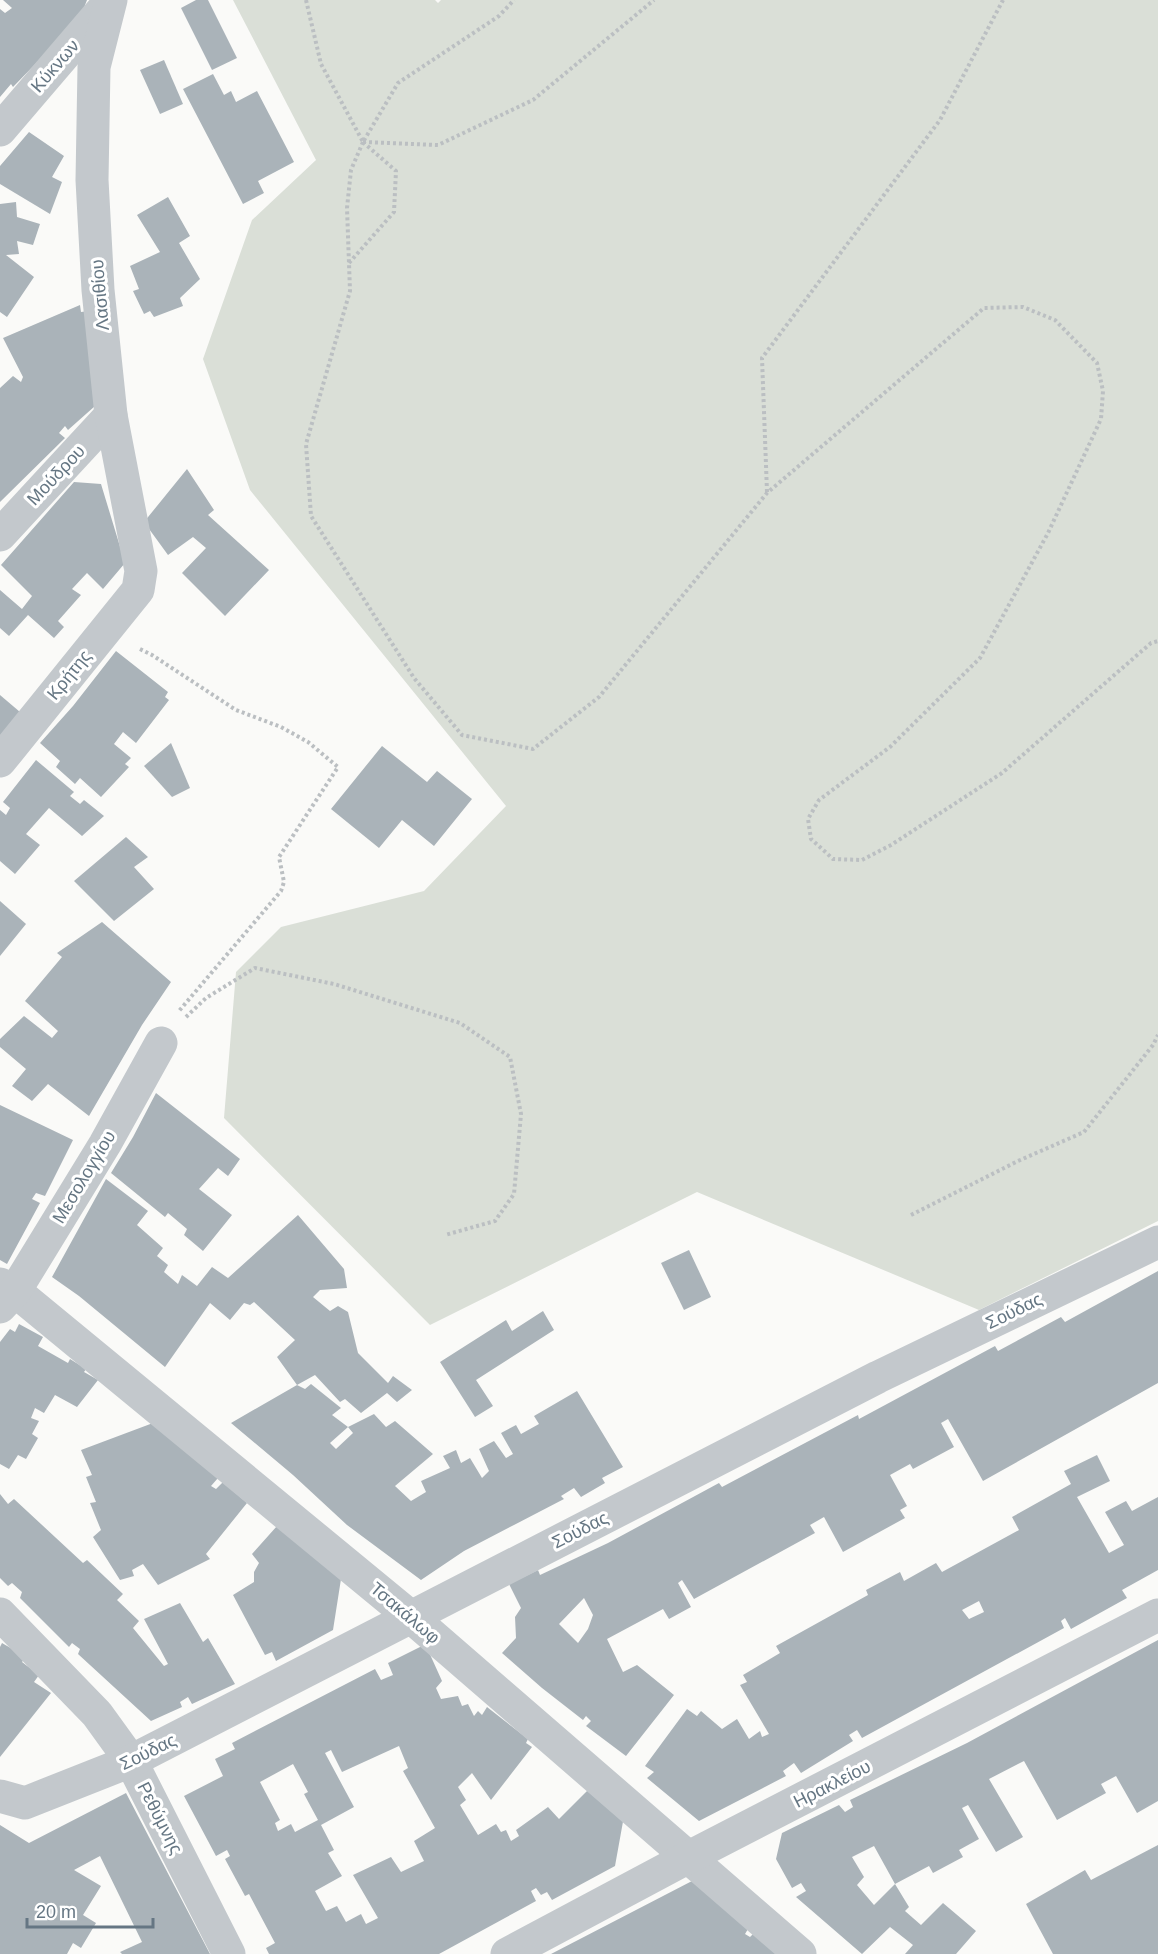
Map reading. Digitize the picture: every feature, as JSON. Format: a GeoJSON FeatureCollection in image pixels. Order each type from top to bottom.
{"type":"FeatureCollection","features":[{"type":"Feature","properties":{"kind":"street","name":"Κύκνων"},"geometry":{"type":"LineString","coordinates":[[0,130],[110,1]]}},
{"type":"Feature","properties":{"kind":"street","name":"Λασιθίου"},"geometry":{"type":"LineString","coordinates":[[110,1],[94,67],[92,180],[98,290],[111,415],[141,571],[138,590]]}},
{"type":"Feature","properties":{"kind":"street","name":"Μούδρου"},"geometry":{"type":"LineString","coordinates":[[0,535],[111,415]]}},
{"type":"Feature","properties":{"kind":"street","name":"Κρήτης"},"geometry":{"type":"LineString","coordinates":[[0,761],[138,590]]}},
{"type":"Feature","properties":{"kind":"street","name":"Μεσολογγίου"},"geometry":{"type":"LineString","coordinates":[[5,1294],[105,1144],[161,1043]]}},
{"type":"Feature","properties":{"kind":"street","name":"Σούδας"},"geometry":{"type":"LineString","coordinates":[[0,1796],[25,1803],[131,1761],[878,1377],[1158,1242]]}},
{"type":"Feature","properties":{"kind":"street","name":"Τσακάλωφ"},"geometry":{"type":"LineString","coordinates":[[5,1294],[411,1617],[800,1954]]}},
{"type":"Feature","properties":{"kind":"street","name":"Ρεθύμνης"},"geometry":{"type":"LineString","coordinates":[[0,1614],[97,1714],[131,1761],[229,1954]]}},
{"type":"Feature","properties":{"kind":"street","name":"Ηρακλείου"},"geometry":{"type":"LineString","coordinates":[[507,1954],[687,1858],[1158,1615]]}},
{"type":"Feature","properties":{"kind":"path"},"geometry":{"type":"LineString","coordinates":[[306,0],[321,64],[363,142],[396,171],[394,212],[348,263]]}},
{"type":"Feature","properties":{"kind":"path"},"geometry":{"type":"LineString","coordinates":[[514,0],[499,16],[398,83],[363,142],[351,170],[346,208],[350,291],[306,444],[311,516],[414,678],[462,735],[533,749],[599,698],[767,493],[984,308],[1023,307],[1055,320],[1097,363],[1103,391],[1101,419],[1048,533],[980,658],[890,747],[819,800],[808,819],[811,839],[832,859],[862,860],[891,845],[1002,773],[1150,643],[1158,641]]}},
{"type":"Feature","properties":{"kind":"path"},"geometry":{"type":"LineString","coordinates":[[363,142],[438,145],[532,100],[654,0]]}},
{"type":"Feature","properties":{"kind":"path"},"geometry":{"type":"LineString","coordinates":[[767,493],[762,358],[940,120],[1003,0]]}},
{"type":"Feature","properties":{"kind":"path"},"geometry":{"type":"LineString","coordinates":[[104,632],[152,655],[236,710],[281,727],[308,742],[338,767],[279,857],[284,882],[281,891],[189,998],[165,1030],[161,1043]]}},
{"type":"Feature","properties":{"kind":"path"},"geometry":{"type":"LineString","coordinates":[[161,1043],[206,998],[255,968],[334,984],[460,1023],[510,1058],[521,1114],[514,1194],[495,1221],[445,1235]]}},
{"type":"Feature","properties":{"kind":"path"},"geometry":{"type":"LineString","coordinates":[[911,1215],[1018,1161],[1084,1132],[1153,1045],[1158,1035]]}},
{"type":"Feature","properties":{"kind":"shaded area"},"geometry":{"type":"Polygon","coordinates":[[[233,0],[435,0],[438,3],[441,0],[1158,0],[1158,1221],[979,1310],[697,1192],[430,1325],[224,1118],[236,972],[281,927],[424,891],[506,806],[250,490],[203,359],[252,220],[316,160],[233,0]]]}},
{"type":"Feature","properties":{"kind":"building"},"geometry":{"type":"Polygon","coordinates":[[[3,0],[87,0],[80,18],[13,87],[11,84],[0,97],[0,9],[5,13],[12,8],[3,0]]]}},
{"type":"Feature","properties":{"kind":"building"},"geometry":{"type":"Polygon","coordinates":[[[196,0],[208,0],[237,58],[212,70],[181,8],[196,0]]]}},
{"type":"Feature","properties":{"kind":"building"},"geometry":{"type":"Polygon","coordinates":[[[164,60],[183,104],[160,114],[140,70],[164,60]]]}},
{"type":"Feature","properties":{"kind":"building"},"geometry":{"type":"Polygon","coordinates":[[[213,74],[224,95],[231,91],[236,102],[257,91],[294,162],[258,181],[264,193],[243,204],[183,89],[213,74]]]}},
{"type":"Feature","properties":{"kind":"building"},"geometry":{"type":"Polygon","coordinates":[[[29,132],[64,156],[52,177],[62,182],[50,214],[0,184],[0,166],[29,132]]]}},
{"type":"Feature","properties":{"kind":"building"},"geometry":{"type":"Polygon","coordinates":[[[168,197],[190,236],[179,243],[200,279],[180,298],[183,306],[154,317],[150,311],[144,314],[133,291],[139,289],[130,266],[160,252],[137,215],[168,197]]]}},
{"type":"Feature","properties":{"kind":"building"},"geometry":{"type":"Polygon","coordinates":[[[16,202],[17,217],[40,224],[33,245],[17,241],[19,254],[6,255],[34,277],[7,317],[0,312],[0,204],[16,202]]]}},
{"type":"Feature","properties":{"kind":"building"},"geometry":{"type":"Polygon","coordinates":[[[80,305],[81,312],[89,311],[95,406],[68,430],[65,426],[59,433],[65,438],[0,502],[0,388],[13,376],[21,382],[23,377],[3,338],[80,305]]]}},
{"type":"Feature","properties":{"kind":"building"},"geometry":{"type":"Polygon","coordinates":[[[187,469],[214,510],[208,515],[269,570],[225,616],[182,573],[206,548],[193,537],[168,555],[144,522],[187,469]]]}},
{"type":"Feature","properties":{"kind":"building"},"geometry":{"type":"Polygon","coordinates":[[[74,482],[101,484],[125,563],[103,589],[87,573],[72,589],[81,595],[58,621],[64,627],[54,638],[28,615],[9,636],[0,628],[0,590],[22,609],[32,596],[1,565],[74,482]]]}},
{"type":"Feature","properties":{"kind":"building"},"geometry":{"type":"Polygon","coordinates":[[[116,651],[168,692],[165,697],[169,700],[136,743],[123,732],[114,744],[131,758],[125,764],[129,767],[101,797],[80,778],[75,784],[56,767],[60,761],[40,743],[73,706],[116,651]]]}},
{"type":"Feature","properties":{"kind":"building"},"geometry":{"type":"Polygon","coordinates":[[[0,695],[20,712],[0,736],[0,695]]]}},
{"type":"Feature","properties":{"kind":"building"},"geometry":{"type":"Polygon","coordinates":[[[171,743],[190,788],[172,797],[144,766],[171,743]]]}},
{"type":"Feature","properties":{"kind":"building"},"geometry":{"type":"Polygon","coordinates":[[[382,746],[427,782],[437,771],[472,799],[434,846],[402,820],[379,848],[331,809],[382,746]]]}},
{"type":"Feature","properties":{"kind":"building"},"geometry":{"type":"Polygon","coordinates":[[[36,760],[74,792],[70,796],[80,804],[84,800],[104,816],[82,836],[49,808],[26,834],[40,845],[15,874],[0,861],[0,810],[6,815],[10,808],[3,802],[36,760]]]}},
{"type":"Feature","properties":{"kind":"building"},"geometry":{"type":"Polygon","coordinates":[[[126,837],[148,857],[134,867],[154,889],[114,921],[74,881],[126,837]]]}},
{"type":"Feature","properties":{"kind":"building"},"geometry":{"type":"Polygon","coordinates":[[[0,901],[26,924],[0,956],[0,901]]]}},
{"type":"Feature","properties":{"kind":"building"},"geometry":{"type":"Polygon","coordinates":[[[102,922],[171,982],[142,1025],[89,1116],[48,1084],[32,1101],[12,1086],[26,1069],[0,1047],[0,1039],[24,1016],[52,1038],[58,1031],[25,1001],[62,957],[57,953],[102,922]]]}},
{"type":"Feature","properties":{"kind":"building"},"geometry":{"type":"Polygon","coordinates":[[[156,1093],[240,1159],[228,1176],[218,1168],[199,1189],[232,1215],[203,1251],[184,1235],[187,1229],[168,1213],[165,1217],[111,1173],[156,1093]]]}},
{"type":"Feature","properties":{"kind":"building"},"geometry":{"type":"Polygon","coordinates":[[[0,1105],[73,1140],[45,1196],[36,1193],[32,1199],[40,1203],[7,1264],[0,1260],[0,1105]]]}},
{"type":"Feature","properties":{"kind":"building"},"geometry":{"type":"Polygon","coordinates":[[[106,1179],[148,1211],[137,1225],[163,1248],[157,1256],[168,1265],[164,1272],[178,1284],[182,1275],[197,1286],[212,1267],[228,1278],[298,1215],[344,1269],[347,1288],[320,1290],[313,1297],[330,1311],[338,1306],[348,1312],[358,1353],[388,1383],[393,1376],[412,1390],[397,1402],[387,1393],[361,1413],[345,1399],[340,1402],[315,1375],[297,1385],[277,1357],[295,1340],[254,1302],[250,1305],[244,1303],[230,1320],[210,1303],[165,1367],[79,1296],[52,1277],[106,1179]]]}},
{"type":"Feature","properties":{"kind":"building"},"geometry":{"type":"Polygon","coordinates":[[[689,1250],[711,1297],[684,1310],[661,1263],[689,1250]]]}},
{"type":"Feature","properties":{"kind":"building"},"geometry":{"type":"Polygon","coordinates":[[[1158,1271],[1158,1383],[983,1481],[948,1419],[941,1423],[954,1447],[913,1469],[910,1464],[890,1475],[907,1506],[900,1510],[905,1518],[843,1552],[824,1517],[810,1525],[815,1533],[694,1599],[682,1580],[678,1583],[691,1607],[669,1619],[663,1609],[607,1639],[623,1672],[637,1665],[674,1695],[626,1756],[586,1726],[591,1721],[586,1716],[583,1720],[502,1653],[516,1638],[515,1617],[521,1608],[509,1584],[538,1570],[540,1575],[608,1543],[719,1483],[722,1487],[858,1415],[859,1419],[995,1346],[998,1351],[1061,1317],[1065,1322],[1158,1271]],[[584,1598],[559,1624],[578,1643],[588,1629],[593,1615],[584,1598]]]}},
{"type":"Feature","properties":{"kind":"building"},"geometry":{"type":"Polygon","coordinates":[[[543,1311],[554,1330],[476,1380],[493,1406],[475,1417],[440,1362],[506,1320],[512,1331],[543,1311]]]}},
{"type":"Feature","properties":{"kind":"building"},"geometry":{"type":"Polygon","coordinates":[[[19,1324],[43,1337],[38,1346],[68,1363],[70,1359],[86,1369],[84,1372],[98,1380],[77,1407],[55,1395],[44,1413],[35,1408],[31,1418],[39,1421],[32,1434],[38,1438],[26,1459],[18,1455],[9,1469],[0,1464],[0,1342],[10,1329],[15,1332],[19,1324]]]}},
{"type":"Feature","properties":{"kind":"building"},"geometry":{"type":"Polygon","coordinates":[[[311,1384],[341,1408],[332,1415],[348,1427],[374,1414],[386,1427],[395,1421],[433,1454],[395,1486],[411,1501],[426,1492],[421,1481],[450,1468],[443,1456],[456,1450],[461,1463],[470,1458],[482,1478],[489,1471],[479,1449],[494,1441],[506,1458],[513,1454],[501,1433],[516,1425],[521,1434],[539,1424],[534,1416],[577,1391],[623,1467],[602,1478],[605,1483],[581,1497],[574,1488],[561,1496],[564,1499],[464,1551],[421,1580],[347,1525],[293,1475],[231,1423],[297,1385],[305,1389],[311,1384]],[[348,1427],[330,1443],[336,1449],[353,1433],[348,1427]]]}},
{"type":"Feature","properties":{"kind":"building"},"geometry":{"type":"Polygon","coordinates":[[[153,1423],[218,1478],[211,1486],[216,1489],[223,1482],[247,1503],[206,1554],[210,1559],[158,1585],[143,1564],[132,1570],[134,1576],[120,1580],[93,1537],[101,1530],[90,1503],[96,1502],[86,1477],[92,1475],[81,1450],[153,1423]]]}},
{"type":"Feature","properties":{"kind":"building"},"geometry":{"type":"Polygon","coordinates":[[[1097,1455],[1110,1481],[1077,1497],[1109,1553],[1124,1545],[1105,1512],[1126,1501],[1132,1511],[1158,1497],[1158,1570],[1122,1590],[1127,1598],[1071,1629],[1065,1618],[1061,1621],[1064,1628],[862,1738],[857,1730],[849,1735],[853,1741],[801,1773],[794,1763],[783,1771],[786,1776],[699,1821],[647,1778],[654,1772],[645,1766],[687,1709],[697,1716],[701,1711],[722,1729],[737,1719],[749,1739],[760,1731],[762,1737],[769,1734],[740,1685],[747,1682],[743,1675],[780,1653],[776,1646],[868,1595],[866,1590],[900,1572],[904,1581],[936,1563],[942,1572],[1019,1530],[1012,1517],[1071,1484],[1064,1471],[1097,1455]],[[979,1601],[962,1610],[969,1619],[984,1612],[979,1601]]]}},
{"type":"Feature","properties":{"kind":"building"},"geometry":{"type":"Polygon","coordinates":[[[0,1494],[8,1504],[14,1499],[83,1563],[87,1560],[123,1594],[117,1600],[139,1621],[133,1628],[164,1666],[168,1664],[144,1619],[180,1603],[203,1642],[208,1638],[235,1684],[192,1704],[188,1697],[180,1702],[182,1707],[151,1721],[78,1654],[80,1649],[72,1643],[69,1647],[20,1598],[22,1592],[12,1583],[8,1586],[0,1578],[0,1494]]]}},
{"type":"Feature","properties":{"kind":"building"},"geometry":{"type":"Polygon","coordinates":[[[277,1526],[341,1579],[333,1630],[276,1661],[272,1652],[265,1655],[233,1595],[254,1582],[254,1572],[259,1563],[252,1554],[277,1526]]]}},
{"type":"Feature","properties":{"kind":"building"},"geometry":{"type":"Polygon","coordinates":[[[1158,1640],[1158,1801],[1137,1813],[1116,1776],[1101,1784],[1106,1793],[1057,1820],[1024,1761],[989,1779],[1023,1837],[996,1852],[968,1805],[962,1808],[979,1839],[959,1850],[963,1857],[933,1873],[929,1866],[895,1884],[909,1907],[905,1911],[921,1925],[943,1903],[976,1931],[956,1954],[905,1954],[913,1945],[890,1927],[862,1954],[796,1897],[806,1891],[801,1883],[792,1888],[776,1859],[782,1833],[839,1805],[845,1812],[853,1807],[850,1800],[967,1743],[1158,1640]],[[874,1846],[852,1857],[864,1877],[857,1885],[874,1905],[895,1884],[874,1846]]]}},
{"type":"Feature","properties":{"kind":"building"},"geometry":{"type":"Polygon","coordinates":[[[2,1643],[26,1657],[22,1662],[39,1675],[34,1682],[51,1693],[0,1757],[0,1647],[2,1643]]]}},
{"type":"Feature","properties":{"kind":"building"},"geometry":{"type":"Polygon","coordinates":[[[422,1646],[428,1650],[442,1681],[436,1688],[441,1699],[458,1696],[462,1706],[468,1704],[474,1716],[478,1711],[482,1715],[487,1707],[528,1739],[526,1743],[532,1747],[491,1800],[472,1773],[458,1787],[466,1800],[460,1805],[478,1835],[496,1824],[501,1832],[506,1830],[511,1841],[519,1836],[516,1830],[548,1807],[559,1819],[589,1789],[624,1816],[615,1866],[552,1900],[547,1892],[541,1895],[536,1888],[531,1891],[536,1901],[439,1954],[269,1954],[266,1948],[275,1943],[249,1894],[245,1896],[225,1859],[230,1856],[227,1850],[216,1856],[184,1796],[223,1776],[215,1759],[235,1749],[232,1743],[375,1669],[381,1680],[393,1675],[388,1663],[422,1646]],[[399,1746],[342,1772],[331,1750],[325,1753],[354,1807],[321,1825],[334,1850],[328,1853],[342,1876],[315,1891],[326,1911],[337,1906],[346,1922],[361,1914],[366,1924],[378,1918],[353,1875],[391,1857],[401,1872],[424,1861],[414,1841],[435,1828],[403,1771],[408,1768],[399,1746]],[[293,1764],[260,1782],[280,1820],[275,1823],[278,1831],[291,1824],[295,1832],[318,1820],[304,1794],[308,1792],[293,1764]]]}},
{"type":"Feature","properties":{"kind":"building"},"geometry":{"type":"Polygon","coordinates":[[[126,1793],[210,1954],[122,1954],[120,1952],[142,1942],[100,1856],[74,1870],[101,1886],[83,1915],[96,1923],[81,1948],[73,1943],[67,1954],[0,1954],[0,1825],[29,1843],[126,1793]]]}},
{"type":"Feature","properties":{"kind":"building"},"geometry":{"type":"Polygon","coordinates":[[[1158,1845],[1158,1954],[1053,1954],[1026,1904],[1085,1870],[1091,1880],[1158,1845]]]}},
{"type":"Feature","properties":{"kind":"building"},"geometry":{"type":"Polygon","coordinates":[[[692,1881],[748,1929],[745,1934],[750,1937],[755,1932],[780,1954],[551,1954],[692,1881]]]}}]}
